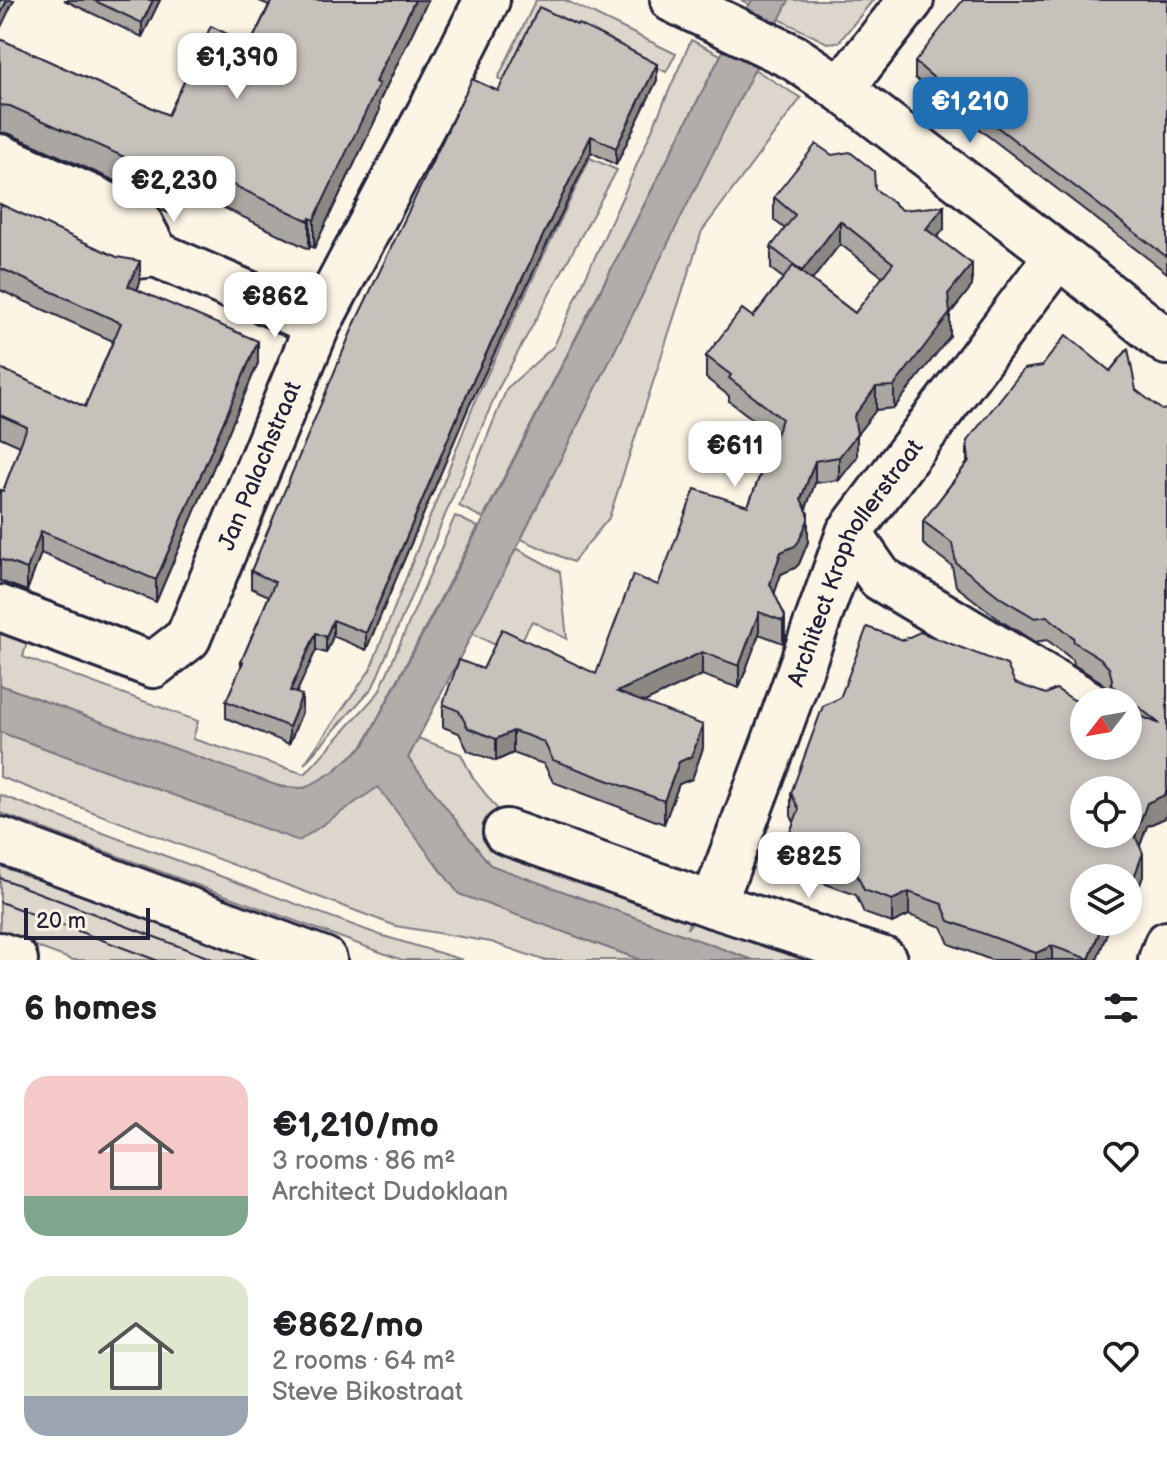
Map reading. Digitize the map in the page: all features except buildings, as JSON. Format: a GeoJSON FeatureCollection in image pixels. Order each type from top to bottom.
{"type":"FeatureCollection","features":[{"type":"Feature","properties":{"kind":"street","name":"Jan Palachstraat"},"geometry":{"type":"LineString","coordinates":[[0,608],[153,665],[188,638],[318,324],[487,0]]}},
{"type":"Feature","properties":{"kind":"street"},"geometry":{"type":"LineString","coordinates":[[841,89],[911,0]]}},
{"type":"Feature","properties":{"kind":"street"},"geometry":{"type":"LineString","coordinates":[[698,12],[793,57],[841,89],[1167,342]]}},
{"type":"Feature","properties":{"kind":"street"},"geometry":{"type":"LineString","coordinates":[[0,157],[137,218],[156,254]]}},
{"type":"Feature","properties":{"kind":"street"},"geometry":{"type":"LineString","coordinates":[[0,199],[127,257],[156,254],[318,324]]}},
{"type":"Feature","properties":{"kind":"street","name":"Architect Krophollerstraat"},"geometry":{"type":"LineString","coordinates":[[713,905],[849,533],[1058,255]]}},
{"type":"Feature","properties":{"kind":"street"},"geometry":{"type":"LineString","coordinates":[[849,533],[880,578],[1070,692]]}},
{"type":"Feature","properties":{"kind":"street"},"geometry":{"type":"LineString","coordinates":[[506,832],[713,905],[884,960]]}},
{"type":"Feature","properties":{"kind":"street"},"geometry":{"type":"LineString","coordinates":[[0,840],[324,960]]}},
{"type":"Feature","properties":{"kind":"street"},"geometry":{"type":"LineString","coordinates":[[1161,960],[1167,944]]}},
{"type":"Feature","properties":{"kind":"street"},"geometry":{"type":"LineString","coordinates":[[0,955],[15,960]]}},
{"type":"Feature","properties":{"kind":"shaded area"},"geometry":{"type":"Polygon","coordinates":[[[536,0],[565,0],[676,54],[666,72],[542,15],[507,85],[498,78],[536,0]]]}},
{"type":"Feature","properties":{"kind":"shaded area"},"geometry":{"type":"Polygon","coordinates":[[[741,0],[873,0],[839,42],[827,43],[741,0]]]}},
{"type":"Feature","properties":{"kind":"shaded area"},"geometry":{"type":"Polygon","coordinates":[[[752,0],[789,0],[517,547],[408,758],[490,865],[753,960],[641,960],[459,894],[378,787],[299,841],[0,732],[0,685],[281,787],[305,788],[333,772],[364,745],[752,0]]]}},
{"type":"Feature","properties":{"kind":"shaded area"},"geometry":{"type":"Polygon","coordinates":[[[691,40],[721,55],[483,518],[459,506],[507,388],[554,346],[691,40]]]}},
{"type":"Feature","properties":{"kind":"shaded area"},"geometry":{"type":"Polygon","coordinates":[[[754,69],[801,98],[702,231],[609,518],[573,562],[521,539],[754,69]]]}},
{"type":"Feature","properties":{"kind":"shaded area"},"geometry":{"type":"Polygon","coordinates":[[[590,158],[617,170],[498,389],[373,687],[304,764],[370,670],[478,394],[590,158]]]}},
{"type":"Feature","properties":{"kind":"shaded area"},"geometry":{"type":"Polygon","coordinates":[[[455,516],[478,527],[363,746],[334,771],[310,786],[287,788],[264,782],[0,685],[0,619],[30,631],[23,657],[198,721],[193,739],[305,774],[379,692],[455,516]]]}},
{"type":"Feature","properties":{"kind":"shaded area"},"geometry":{"type":"Polygon","coordinates":[[[516,548],[560,572],[567,639],[532,621],[514,655],[472,633],[516,548]]]}},
{"type":"Feature","properties":{"kind":"shaded area"},"geometry":{"type":"Polygon","coordinates":[[[0,732],[299,840],[378,786],[459,894],[641,960],[543,960],[491,942],[396,926],[0,777],[0,732]]]}},
{"type":"Feature","properties":{"kind":"shaded area"},"geometry":{"type":"Polygon","coordinates":[[[418,738],[461,754],[473,778],[520,838],[694,903],[687,929],[707,902],[876,960],[753,960],[490,865],[408,758],[418,738]]]}},
{"type":"Feature","properties":{"kind":"shaded area"},"geometry":{"type":"Polygon","coordinates":[[[0,795],[380,935],[463,960],[402,960],[0,813],[0,795]]]}},
{"type":"Feature","properties":{"kind":"shaded area"},"geometry":{"type":"Polygon","coordinates":[[[0,857],[276,960],[72,960],[0,933],[0,857]]]}},
{"type":"Feature","properties":{"kind":"tram line"},"geometry":{"type":"LineString","coordinates":[[0,878],[215,960]]}},
{"type":"Feature","properties":{"kind":"tram line"},"geometry":{"type":"LineString","coordinates":[[0,902],[156,960]]}}]}
